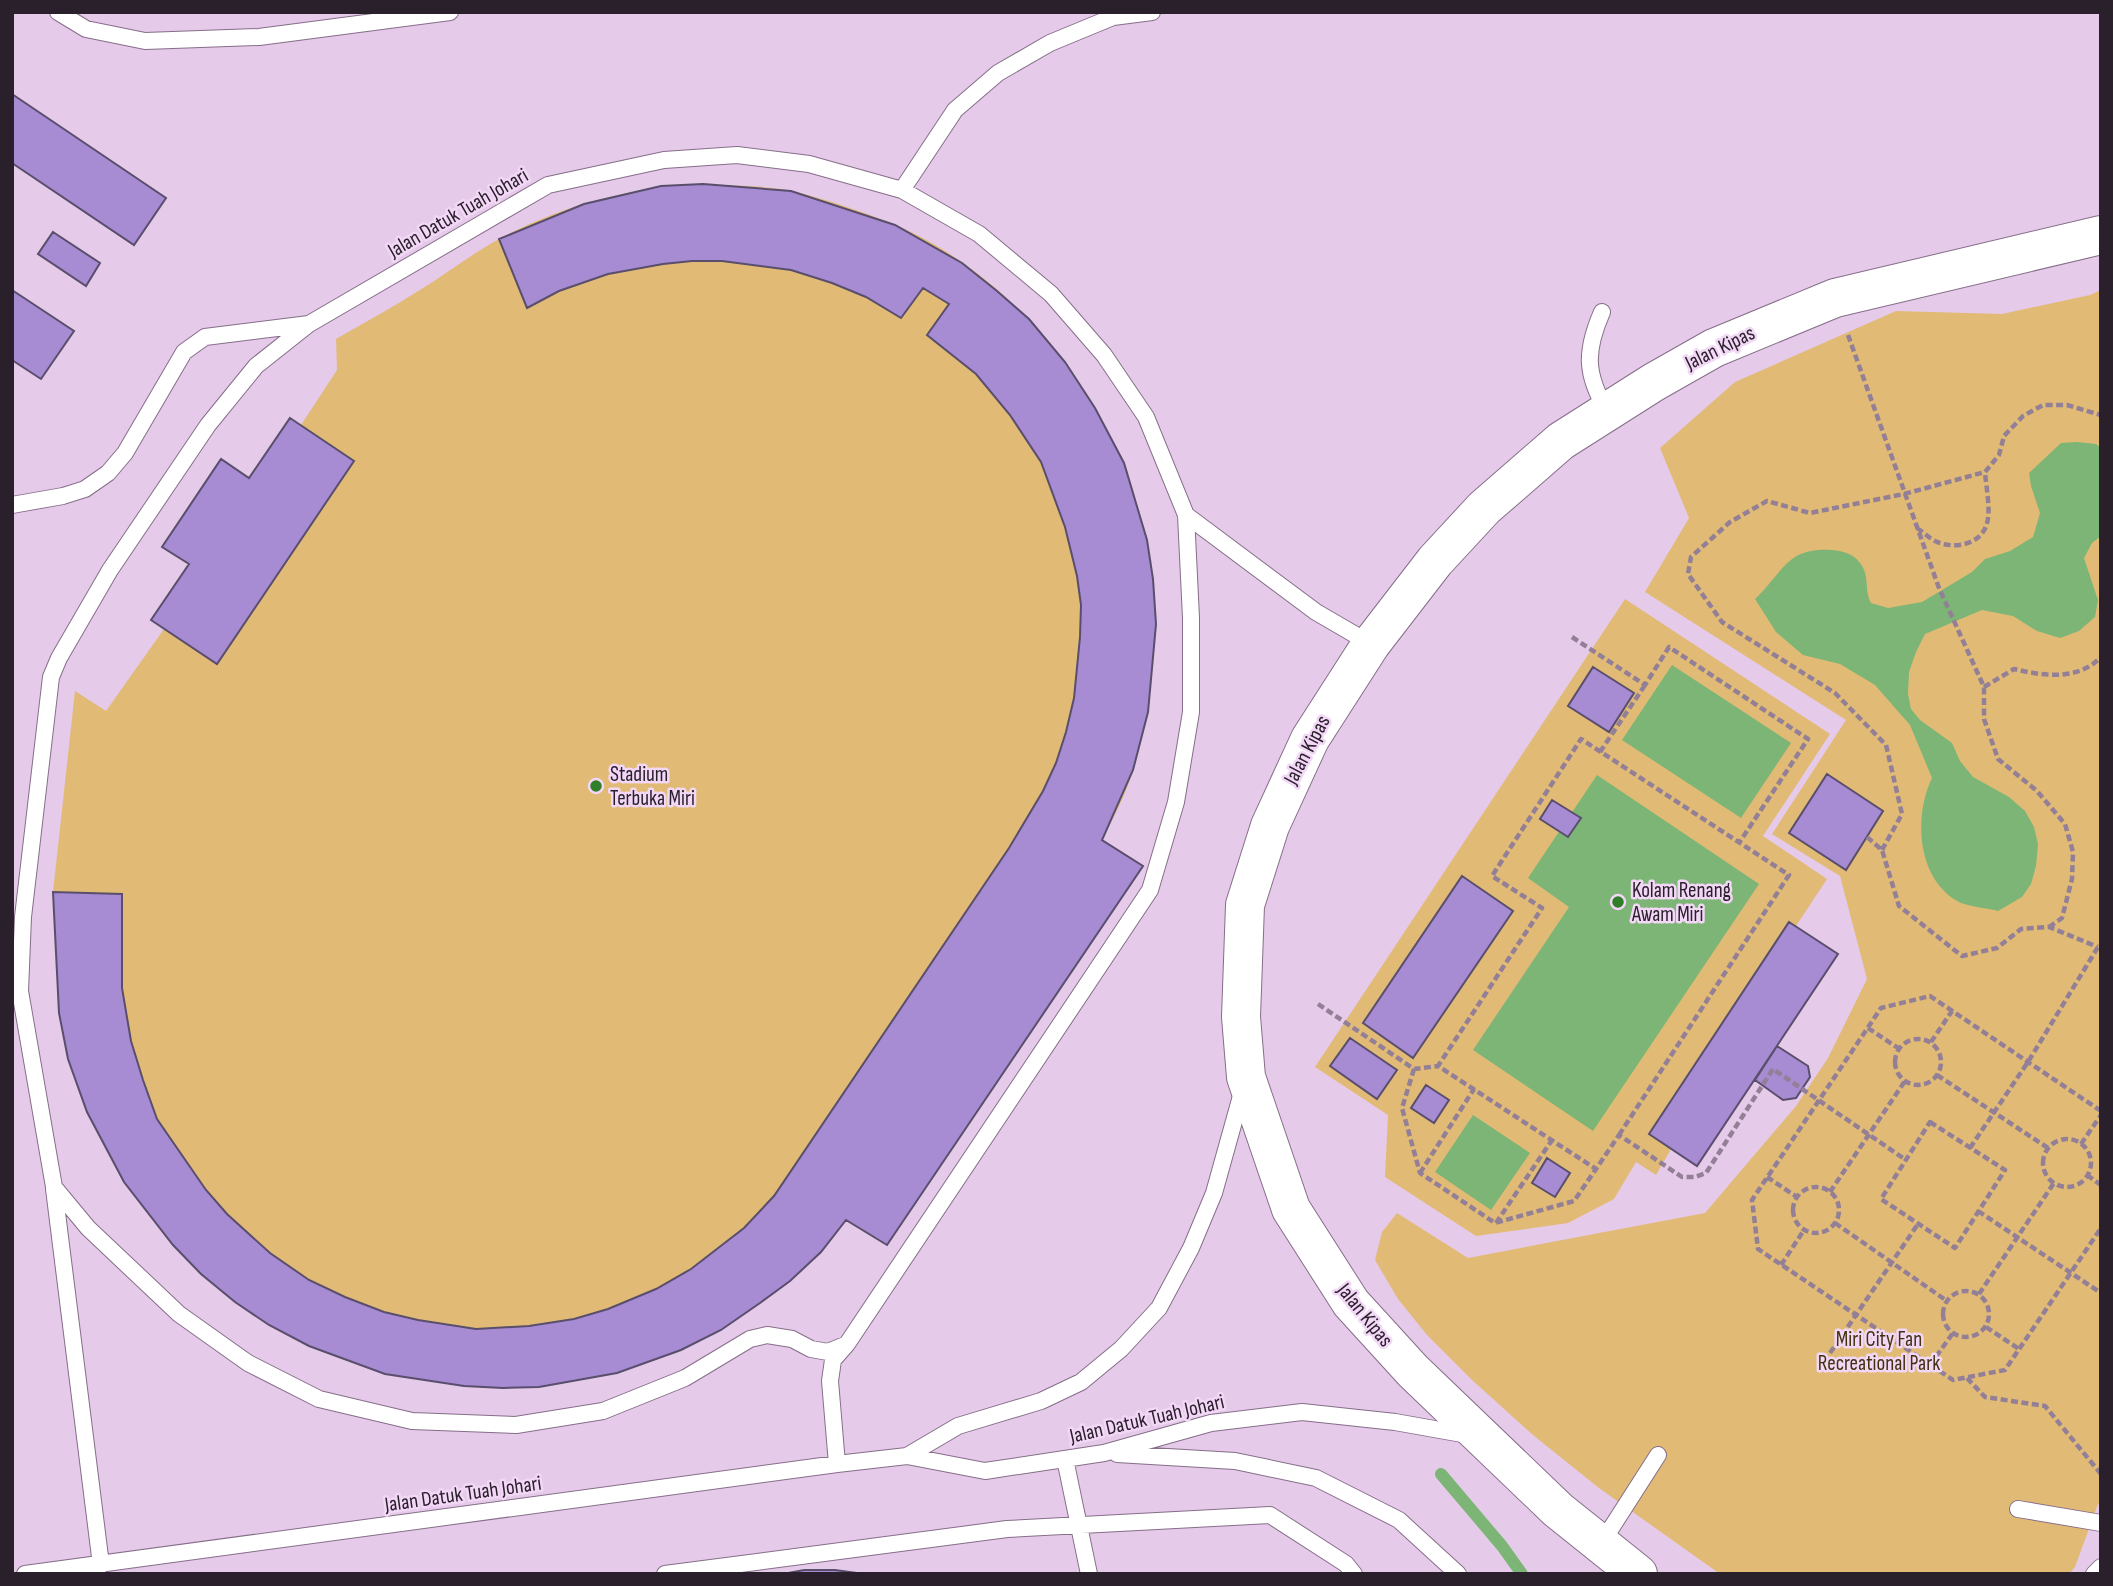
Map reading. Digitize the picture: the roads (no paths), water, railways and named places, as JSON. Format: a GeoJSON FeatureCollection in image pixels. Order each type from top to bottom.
{"type":"FeatureCollection","features":[{"type":"Feature","properties":{"kind":"main road","name":"Jalan Kipas"},"geometry":{"type":"LineString","coordinates":[[1639,1574],[1558,1510],[1413,1371],[1352,1303],[1291,1209],[1246,1077],[1241,1017],[1245,905],[1270,826],[1310,739],[1371,644],[1435,561],[1484,508],[1561,441],[1714,348],[1835,298],[2101,235]]}},
{"type":"Feature","properties":{"kind":"lane"},"geometry":{"type":"LineString","coordinates":[[58,12],[86,29],[145,41],[259,37],[450,12]]}},
{"type":"Feature","properties":{"kind":"lane"},"geometry":{"type":"LineString","coordinates":[[902,190],[955,110],[998,73],[1050,43],[1113,17],[1152,12]]}},
{"type":"Feature","properties":{"kind":"lane","name":"Jalan Datuk Tuah Johari"},"geometry":{"type":"LineString","coordinates":[[12,505],[63,496],[85,489],[108,473],[125,453],[184,352],[205,337],[309,324],[548,185],[664,160],[737,155],[808,164],[902,190],[979,234],[1051,294],[1104,355],[1146,417],[1186,515]]}},
{"type":"Feature","properties":{"kind":"lane"},"geometry":{"type":"LineString","coordinates":[[1602,312],[1591,337],[1589,362],[1594,390],[1607,411]]}},
{"type":"Feature","properties":{"kind":"lane"},"geometry":{"type":"LineString","coordinates":[[101,1565],[54,1187],[20,991],[23,917],[51,677],[59,658],[110,570],[208,425],[256,366],[309,324]]}},
{"type":"Feature","properties":{"kind":"lane"},"geometry":{"type":"LineString","coordinates":[[1186,515],[1315,612],[1371,644]]}},
{"type":"Feature","properties":{"kind":"lane"},"geometry":{"type":"LineString","coordinates":[[837,1464],[830,1381],[833,1360],[847,1344],[1150,890],[1176,802],[1191,712],[1191,618],[1186,515]]}},
{"type":"Feature","properties":{"kind":"lane","name":"Jalan Datuk Tuah Johari"},"geometry":{"type":"LineString","coordinates":[[907,1456],[958,1426],[1041,1401],[1081,1382],[1122,1349],[1159,1308],[1191,1248],[1214,1193],[1246,1077]]}},
{"type":"Feature","properties":{"kind":"lane"},"geometry":{"type":"LineString","coordinates":[[54,1187],[88,1228],[179,1314],[248,1363],[319,1399],[412,1420],[516,1425],[603,1411],[685,1378],[750,1339],[767,1335],[792,1339],[811,1349],[828,1352],[847,1344]]}},
{"type":"Feature","properties":{"kind":"lane","name":"Jalan Datuk Tuah Johari"},"geometry":{"type":"LineString","coordinates":[[31,1573],[907,1456],[985,1471],[1104,1453],[1211,1423],[1302,1412],[1395,1422],[1480,1437]]}},
{"type":"Feature","properties":{"kind":"lane"},"geometry":{"type":"LineString","coordinates":[[1104,1453],[1235,1461],[1317,1478],[1399,1520],[1458,1574]]}},
{"type":"Feature","properties":{"kind":"lane"},"geometry":{"type":"LineString","coordinates":[[1601,1544],[1658,1455]]}},
{"type":"Feature","properties":{"kind":"lane"},"geometry":{"type":"LineString","coordinates":[[1065,1459],[1089,1574]]}},
{"type":"Feature","properties":{"kind":"lane"},"geometry":{"type":"LineString","coordinates":[[2018,1509],[2101,1523]]}},
{"type":"Feature","properties":{"kind":"lane"},"geometry":{"type":"LineString","coordinates":[[665,1574],[1007,1529],[1270,1515],[1346,1563],[1354,1574]]}},
{"type":"Feature","properties":{"kind":"lane"},"geometry":{"type":"LineString","coordinates":[[2094,1574],[2101,1567]]}},
{"type":"Feature","properties":{"kind":"waterway"},"geometry":{"type":"LineString","coordinates":[[1441,1474],[1522,1574]]}},
{"type":"Feature","properties":{"kind":"place","name":"Stadium Terbuka Miri"},"geometry":{"type":"Point","coordinates":[596,786]}},
{"type":"Feature","properties":{"kind":"place","name":"Kolam Renang Awam Miri"},"geometry":{"type":"Point","coordinates":[1618,902]}},
{"type":"Feature","properties":{"kind":"park label","name":"Miri City Fan Recreational Park"},"geometry":{"type":"Point","coordinates":[1879,1351]}}]}
